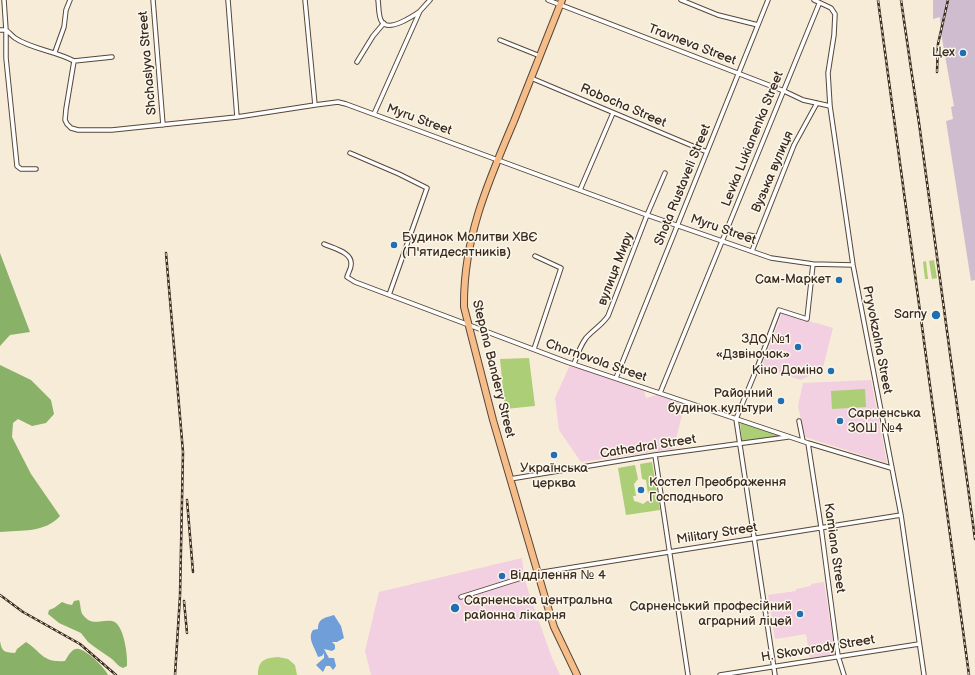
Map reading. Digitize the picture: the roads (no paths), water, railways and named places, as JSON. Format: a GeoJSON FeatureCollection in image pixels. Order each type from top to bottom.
{"type":"FeatureCollection","features":[{"type":"Feature","properties":{"kind":"main road","name":"Stepana Bandery Street"},"geometry":{"type":"LineString","coordinates":[[561,2],[476,216],[470,240],[464,288],[464,307],[493,420],[554,627],[577,675]]}},
{"type":"Feature","properties":{"kind":"street"},"geometry":{"type":"LineString","coordinates":[[4,0],[6,58],[17,166],[21,169],[36,170]]}},
{"type":"Feature","properties":{"kind":"street"},"geometry":{"type":"LineString","coordinates":[[55,52],[64,27],[66,10],[70,0]]}},
{"type":"Feature","properties":{"kind":"street","name":"Shchaslyva Street"},"geometry":{"type":"LineString","coordinates":[[152,0],[163,125]]}},
{"type":"Feature","properties":{"kind":"street"},"geometry":{"type":"LineString","coordinates":[[228,0],[237,116]]}},
{"type":"Feature","properties":{"kind":"street"},"geometry":{"type":"LineString","coordinates":[[305,0],[314,105]]}},
{"type":"Feature","properties":{"kind":"street"},"geometry":{"type":"LineString","coordinates":[[378,0],[382,22],[390,26],[410,18],[420,11],[430,0]]}},
{"type":"Feature","properties":{"kind":"street","name":"Travneva Street"},"geometry":{"type":"LineString","coordinates":[[548,0],[561,2],[784,91],[803,100],[830,106]]}},
{"type":"Feature","properties":{"kind":"street"},"geometry":{"type":"LineString","coordinates":[[681,0],[718,15],[758,25]]}},
{"type":"Feature","properties":{"kind":"street","name":"Shota Rustaveli Street"},"geometry":{"type":"LineString","coordinates":[[616,378],[768,0]]}},
{"type":"Feature","properties":{"kind":"street"},"geometry":{"type":"LineString","coordinates":[[814,0],[819,4]]}},
{"type":"Feature","properties":{"kind":"street","name":"Pryvokzalna Street"},"geometry":{"type":"LineString","coordinates":[[819,4],[830,8],[835,14],[834,35],[828,73],[830,106],[852,265],[900,514],[924,675]]}},
{"type":"Feature","properties":{"kind":"street","name":"Levka Lukianenka Street"},"geometry":{"type":"LineString","coordinates":[[660,393],[819,4]]}},
{"type":"Feature","properties":{"kind":"street"},"geometry":{"type":"LineString","coordinates":[[374,114],[420,11]]}},
{"type":"Feature","properties":{"kind":"street"},"geometry":{"type":"LineString","coordinates":[[410,18],[414,25]]}},
{"type":"Feature","properties":{"kind":"street"},"geometry":{"type":"LineString","coordinates":[[357,62],[373,36],[384,24]]}},
{"type":"Feature","properties":{"kind":"street"},"geometry":{"type":"LineString","coordinates":[[0,30],[6,30],[15,38],[27,44],[55,52],[74,61],[112,57]]}},
{"type":"Feature","properties":{"kind":"street"},"geometry":{"type":"LineString","coordinates":[[500,40],[540,56]]}},
{"type":"Feature","properties":{"kind":"street","name":"Myru Street"},"geometry":{"type":"LineString","coordinates":[[74,61],[65,120],[70,128],[78,130],[112,130],[237,116],[338,102],[647,215],[771,258],[813,264],[852,265]]}},
{"type":"Feature","properties":{"kind":"street","name":"Robocha Street"},"geometry":{"type":"LineString","coordinates":[[531,78],[707,152]]}},
{"type":"Feature","properties":{"kind":"street","name":"Вузька вулиця"},"geometry":{"type":"LineString","coordinates":[[752,251],[794,145],[818,103]]}},
{"type":"Feature","properties":{"kind":"street"},"geometry":{"type":"LineString","coordinates":[[580,190],[613,113]]}},
{"type":"Feature","properties":{"kind":"street"},"geometry":{"type":"LineString","coordinates":[[350,153],[427,188],[389,295]]}},
{"type":"Feature","properties":{"kind":"street","name":"вулиця Миру"},"geometry":{"type":"LineString","coordinates":[[574,364],[579,348],[586,338],[602,324],[608,316],[665,173]]}},
{"type":"Feature","properties":{"kind":"street"},"geometry":{"type":"LineString","coordinates":[[749,235],[757,237]]}},
{"type":"Feature","properties":{"kind":"street","name":"Chornovola Street"},"geometry":{"type":"LineString","coordinates":[[324,244],[347,254],[351,258],[352,264],[347,277],[351,280],[488,333],[574,364],[789,437],[891,468]]}},
{"type":"Feature","properties":{"kind":"street"},"geometry":{"type":"LineString","coordinates":[[534,349],[561,268],[535,256]]}},
{"type":"Feature","properties":{"kind":"street"},"geometry":{"type":"LineString","coordinates":[[771,307],[806,319],[813,264]]}},
{"type":"Feature","properties":{"kind":"street"},"geometry":{"type":"LineString","coordinates":[[775,675],[736,419],[779,310]]}},
{"type":"Feature","properties":{"kind":"street"},"geometry":{"type":"LineString","coordinates":[[799,421],[803,441]]}},
{"type":"Feature","properties":{"kind":"street","name":"Cathedral Street"},"geometry":{"type":"LineString","coordinates":[[510,479],[655,455],[789,437]]}},
{"type":"Feature","properties":{"kind":"street","name":"Kamiana Street"},"geometry":{"type":"LineString","coordinates":[[808,443],[838,656],[844,675]]}},
{"type":"Feature","properties":{"kind":"street"},"geometry":{"type":"LineString","coordinates":[[655,455],[688,675]]}},
{"type":"Feature","properties":{"kind":"street","name":"Military Street"},"geometry":{"type":"LineString","coordinates":[[461,596],[538,573],[900,514]]}},
{"type":"Feature","properties":{"kind":"street","name":"H. Skovorody Street"},"geometry":{"type":"LineString","coordinates":[[720,675],[919,644]]}},
{"type":"Feature","properties":{"kind":"water"},"geometry":{"type":"Polygon","coordinates":[[[334,615],[341,626],[344,638],[337,642],[332,642],[335,645],[335,649],[332,651],[324,649],[329,658],[334,658],[336,666],[333,670],[330,666],[326,666],[323,672],[316,665],[324,658],[324,653],[322,656],[318,657],[311,640],[311,633],[313,630],[318,629],[318,625],[321,621],[334,615]]]}},
{"type":"Feature","properties":{"kind":"railway"},"geometry":{"type":"LineString","coordinates":[[878,0],[969,675]]}},
{"type":"Feature","properties":{"kind":"railway"},"geometry":{"type":"LineString","coordinates":[[901,0],[975,539]]}},
{"type":"Feature","properties":{"kind":"railway"},"geometry":{"type":"LineString","coordinates":[[937,72],[938,44],[948,0]]}},
{"type":"Feature","properties":{"kind":"railway"},"geometry":{"type":"LineString","coordinates":[[166,253],[183,452],[180,596],[175,675]]}},
{"type":"Feature","properties":{"kind":"railway"},"geometry":{"type":"LineString","coordinates":[[187,500],[193,572]]}},
{"type":"Feature","properties":{"kind":"railway"},"geometry":{"type":"LineString","coordinates":[[0,595],[23,612],[80,644],[116,675]]}},
{"type":"Feature","properties":{"kind":"railway"},"geometry":{"type":"LineString","coordinates":[[184,601],[187,633]]}},
{"type":"Feature","properties":{"kind":"place","name":"Цех"},"geometry":{"type":"Point","coordinates":[963,53]}},
{"type":"Feature","properties":{"kind":"place","name":"Будинок Молитви ХВЄ (П'ятидесятників)"},"geometry":{"type":"Point","coordinates":[394,245]}},
{"type":"Feature","properties":{"kind":"place","name":"Сам-Маркет"},"geometry":{"type":"Point","coordinates":[839,280]}},
{"type":"Feature","properties":{"kind":"place","name":"Sarny"},"geometry":{"type":"Point","coordinates":[936,315]}},
{"type":"Feature","properties":{"kind":"place","name":"ЗДО №1 «Дзвіночок»"},"geometry":{"type":"Point","coordinates":[798,347]}},
{"type":"Feature","properties":{"kind":"place","name":"Кіно Доміно"},"geometry":{"type":"Point","coordinates":[831,371]}},
{"type":"Feature","properties":{"kind":"place","name":"Районний будинок культури"},"geometry":{"type":"Point","coordinates":[781,401]}},
{"type":"Feature","properties":{"kind":"place","name":"Сарненська ЗОШ №4"},"geometry":{"type":"Point","coordinates":[840,421]}},
{"type":"Feature","properties":{"kind":"place","name":"Українська церква"},"geometry":{"type":"Point","coordinates":[554,455]}},
{"type":"Feature","properties":{"kind":"place","name":"Костел Преображення Господнього"},"geometry":{"type":"Point","coordinates":[641,490]}},
{"type":"Feature","properties":{"kind":"place","name":"Відділення № 4"},"geometry":{"type":"Point","coordinates":[502,576]}},
{"type":"Feature","properties":{"kind":"place","name":"Сарненська центральна районна лікарня"},"geometry":{"type":"Point","coordinates":[455,608]}},
{"type":"Feature","properties":{"kind":"place","name":"Сарненський професійний аграрний ліцей"},"geometry":{"type":"Point","coordinates":[800,614]}}]}
